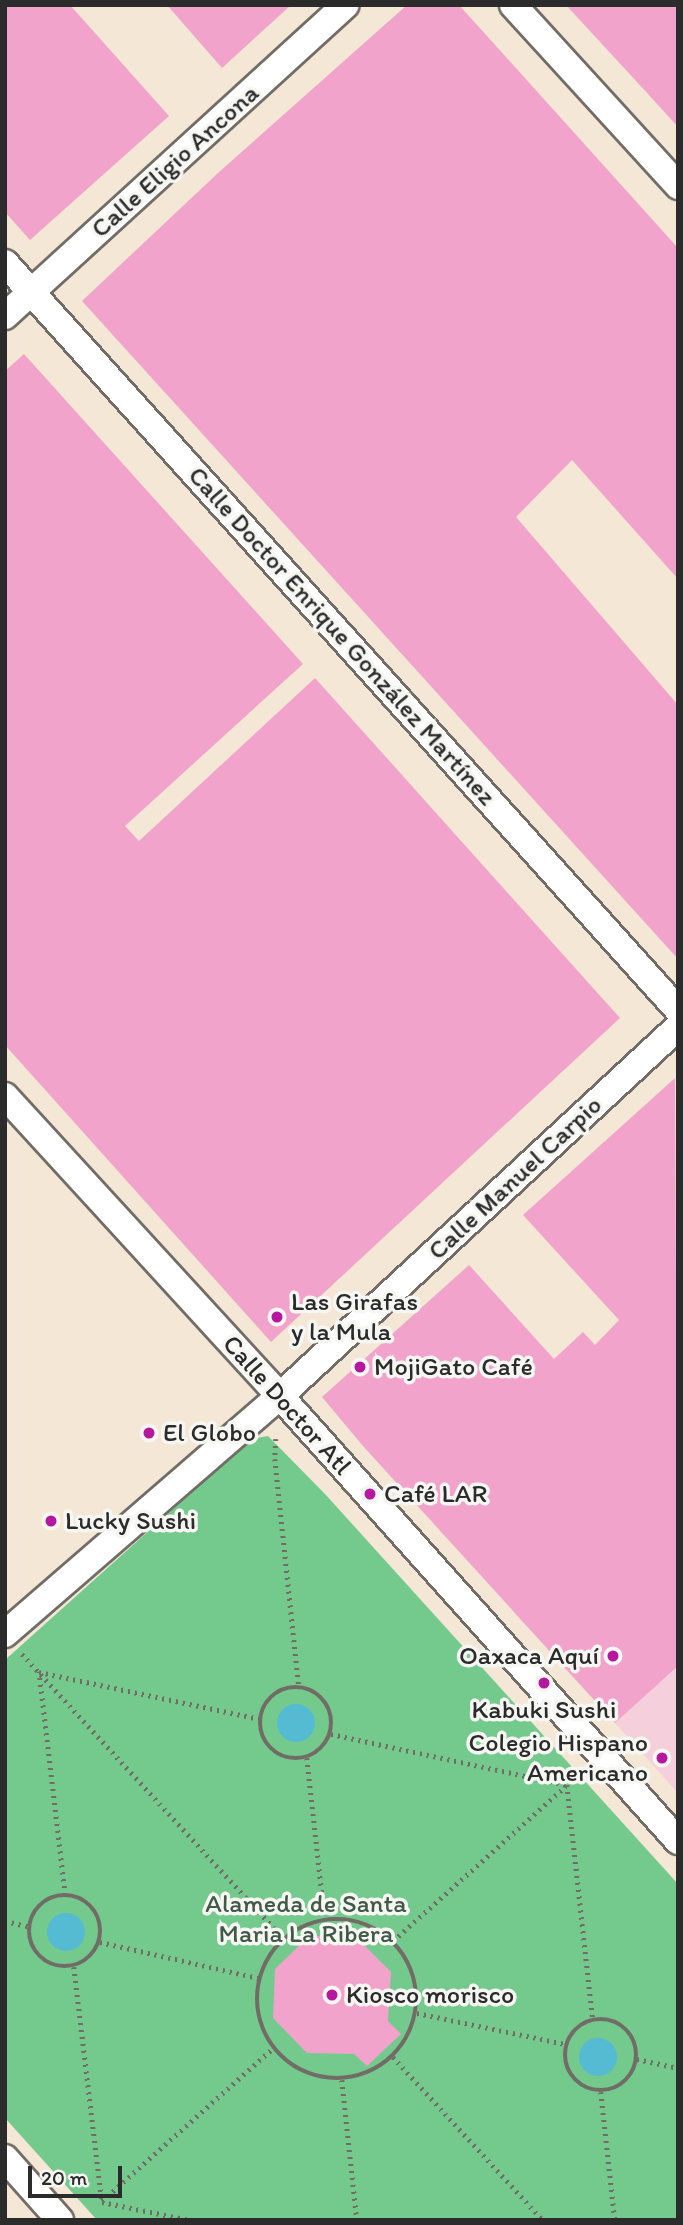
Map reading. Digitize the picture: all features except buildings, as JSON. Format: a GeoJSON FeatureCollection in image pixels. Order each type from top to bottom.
{"type":"FeatureCollection","features":[{"type":"Feature","properties":{"kind":"street","name":"Calle Eligio Ancona"},"geometry":{"type":"LineString","coordinates":[[5,316],[345,5]]}},
{"type":"Feature","properties":{"kind":"street"},"geometry":{"type":"LineString","coordinates":[[513,5],[678,186]]}},
{"type":"Feature","properties":{"kind":"street","name":"Calle Doctor Enrique González Martínez"},"geometry":{"type":"LineString","coordinates":[[5,263],[678,1010]]}},
{"type":"Feature","properties":{"kind":"street","name":"Calle Manuel Carpio"},"geometry":{"type":"LineString","coordinates":[[9,1639],[280,1396],[678,1027]]}},
{"type":"Feature","properties":{"kind":"street","name":"Calle Doctor Atl"},"geometry":{"type":"LineString","coordinates":[[5,1096],[280,1396],[678,1841]]}},
{"type":"Feature","properties":{"kind":"street"},"geometry":{"type":"LineString","coordinates":[[5,2158],[60,2220]]}},
{"type":"Feature","properties":{"kind":"path"},"geometry":{"type":"LineString","coordinates":[[280,1396],[275,1459],[299,1686]]}},
{"type":"Feature","properties":{"kind":"path"},"geometry":{"type":"LineString","coordinates":[[9,1639],[284,1939]]}},
{"type":"Feature","properties":{"kind":"path"},"geometry":{"type":"LineString","coordinates":[[39,1672],[260,1719]]}},
{"type":"Feature","properties":{"kind":"path"},"geometry":{"type":"LineString","coordinates":[[39,1672],[65,1895]]}},
{"type":"Feature","properties":{"kind":"path"},"geometry":{"type":"LineString","coordinates":[[299,1686],[324,1699],[332,1716],[331,1734],[322,1749],[307,1758],[297,1759],[277,1754],[264,1739],[260,1719],[262,1710],[273,1695],[299,1686]]}},
{"type":"Feature","properties":{"kind":"path"},"geometry":{"type":"LineString","coordinates":[[331,1734],[567,1785]]}},
{"type":"Feature","properties":{"kind":"path"},"geometry":{"type":"LineString","coordinates":[[307,1758],[325,1920]]}},
{"type":"Feature","properties":{"kind":"path"},"geometry":{"type":"LineString","coordinates":[[393,1941],[567,1785]]}},
{"type":"Feature","properties":{"kind":"path"},"geometry":{"type":"LineString","coordinates":[[567,1785],[593,2019]]}},
{"type":"Feature","properties":{"kind":"path"},"geometry":{"type":"LineString","coordinates":[[65,1895],[84,1900],[97,1913],[102,1933],[100,1942],[87,1960],[74,1967],[62,1968],[41,1958],[34,1950],[30,1927],[42,1904],[65,1895]]}},
{"type":"Feature","properties":{"kind":"path"},"geometry":{"type":"LineString","coordinates":[[325,1920],[361,1922],[377,1929],[393,1941],[405,1955],[414,1973],[418,1993],[417,2013],[408,2039],[393,2057],[359,2077],[342,2080],[322,2079],[302,2073],[285,2062],[273,2048],[261,2025],[257,2002],[259,1978],[272,1952],[284,1939],[309,1924],[325,1920]]}},
{"type":"Feature","properties":{"kind":"path"},"geometry":{"type":"LineString","coordinates":[[5,1921],[30,1927]]}},
{"type":"Feature","properties":{"kind":"path"},"geometry":{"type":"LineString","coordinates":[[100,1942],[259,1978]]}},
{"type":"Feature","properties":{"kind":"path"},"geometry":{"type":"LineString","coordinates":[[74,1967],[102,2202]]}},
{"type":"Feature","properties":{"kind":"path"},"geometry":{"type":"LineString","coordinates":[[417,2013],[566,2044]]}},
{"type":"Feature","properties":{"kind":"path"},"geometry":{"type":"LineString","coordinates":[[593,2019],[615,2021],[625,2028],[636,2048],[634,2069],[621,2085],[601,2092],[579,2085],[566,2067],[566,2044],[581,2024],[593,2019]]}},
{"type":"Feature","properties":{"kind":"path"},"geometry":{"type":"LineString","coordinates":[[102,2202],[273,2048]]}},
{"type":"Feature","properties":{"kind":"path"},"geometry":{"type":"LineString","coordinates":[[393,2057],[542,2220]]}},
{"type":"Feature","properties":{"kind":"path"},"geometry":{"type":"LineString","coordinates":[[637,2059],[678,2068]]}},
{"type":"Feature","properties":{"kind":"path"},"geometry":{"type":"LineString","coordinates":[[342,2080],[357,2220]]}},
{"type":"Feature","properties":{"kind":"path"},"geometry":{"type":"LineString","coordinates":[[601,2092],[615,2220]]}},
{"type":"Feature","properties":{"kind":"path"},"geometry":{"type":"LineString","coordinates":[[102,2202],[189,2220]]}},
{"type":"Feature","properties":{"kind":"shaded area","name":"Colegio Hispano Americano"},"geometry":{"type":"Polygon","coordinates":[[[678,1666],[678,1793],[615,1723],[678,1666]]]}},
{"type":"Feature","properties":{"kind":"green space","name":"Alameda de Santa Maria La Ribera"},"geometry":{"type":"Polygon","coordinates":[[[268,1436],[325,1494],[678,1884],[678,2220],[97,2220],[5,2118],[5,1660],[251,1439],[268,1436]]]}},
{"type":"Feature","properties":{"kind":"water"},"geometry":{"type":"Polygon","coordinates":[[[296,1704],[310,1709],[315,1723],[310,1737],[296,1742],[282,1737],[277,1723],[282,1709],[296,1704]]]}},
{"type":"Feature","properties":{"kind":"water"},"geometry":{"type":"Polygon","coordinates":[[[66,1913],[80,1918],[85,1932],[80,1946],[66,1951],[52,1946],[47,1932],[52,1918],[66,1913]]]}},
{"type":"Feature","properties":{"kind":"water"},"geometry":{"type":"Polygon","coordinates":[[[598,2038],[612,2043],[617,2057],[612,2071],[598,2076],[584,2071],[579,2057],[584,2043],[598,2038]]]}},
{"type":"Feature","properties":{"kind":"place","name":"Las Girafas y la Mula"},"geometry":{"type":"Point","coordinates":[277,1317]}},
{"type":"Feature","properties":{"kind":"place","name":"MojiGato Café"},"geometry":{"type":"Point","coordinates":[360,1367]}},
{"type":"Feature","properties":{"kind":"place","name":"El Globo"},"geometry":{"type":"Point","coordinates":[149,1433]}},
{"type":"Feature","properties":{"kind":"place","name":"Café LAR"},"geometry":{"type":"Point","coordinates":[370,1494]}},
{"type":"Feature","properties":{"kind":"place","name":"Lucky Sushi"},"geometry":{"type":"Point","coordinates":[51,1521]}},
{"type":"Feature","properties":{"kind":"place","name":"Oaxaca Aquí"},"geometry":{"type":"Point","coordinates":[613,1656]}},
{"type":"Feature","properties":{"kind":"place","name":"Kabuki Sushi"},"geometry":{"type":"Point","coordinates":[544,1683]}},
{"type":"Feature","properties":{"kind":"place","name":"Colegio Hispano Americano"},"geometry":{"type":"Point","coordinates":[662,1758]}},
{"type":"Feature","properties":{"kind":"place","name":"Kiosco morisco"},"geometry":{"type":"Point","coordinates":[332,1995]}}]}
